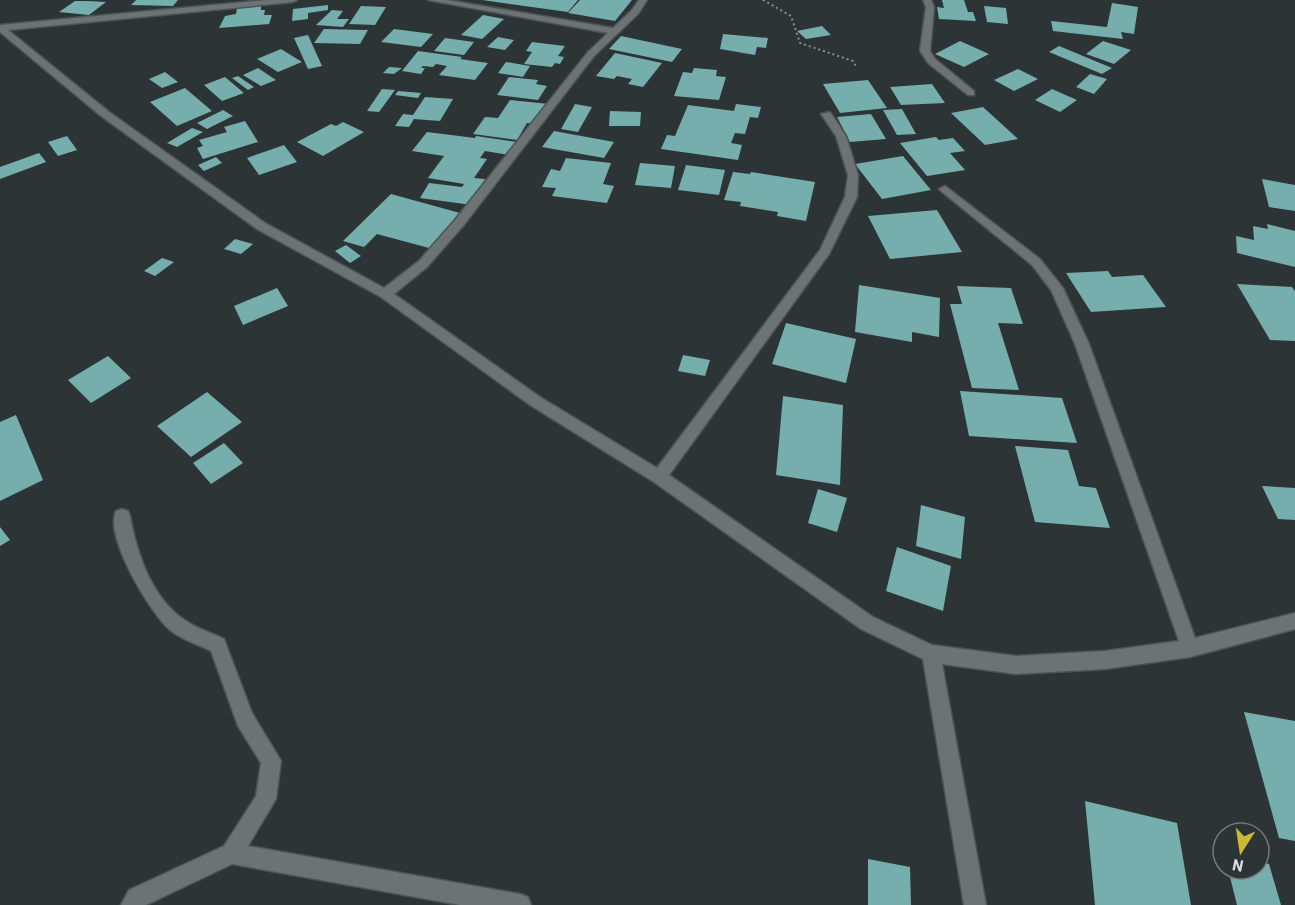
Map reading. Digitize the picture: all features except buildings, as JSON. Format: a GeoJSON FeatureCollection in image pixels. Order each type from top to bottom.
{"type":"FeatureCollection","features":[{"type":"Feature","properties":{"kind":"street"},"geometry":{"type":"LineString","coordinates":[[0,28],[293,0]]}},
{"type":"Feature","properties":{"kind":"street"},"geometry":{"type":"LineString","coordinates":[[432,0],[614,31]]}},
{"type":"Feature","properties":{"kind":"street"},"geometry":{"type":"LineString","coordinates":[[385,294],[423,264],[459,223],[591,54],[635,12],[644,0]]}},
{"type":"Feature","properties":{"kind":"street"},"geometry":{"type":"LineString","coordinates":[[927,0],[930,7],[925,51],[931,61],[971,93]]}},
{"type":"Feature","properties":{"kind":"street"},"geometry":{"type":"LineString","coordinates":[[0,28],[105,114],[261,226],[385,294],[535,401],[659,477],[867,623],[931,654],[1016,665],[1105,660],[1190,648],[1295,621]]}},
{"type":"Feature","properties":{"kind":"street"},"geometry":{"type":"LineString","coordinates":[[659,477],[825,251],[851,197],[854,175],[841,136],[826,114]]}},
{"type":"Feature","properties":{"kind":"street"},"geometry":{"type":"LineString","coordinates":[[945,189],[1036,262],[1057,288],[1082,344],[1190,648]]}},
{"type":"Feature","properties":{"kind":"street"},"geometry":{"type":"LineString","coordinates":[[122,516],[124,536],[152,598],[176,624],[218,645],[245,719],[271,761],[266,800],[231,853],[137,898],[132,905]]}},
{"type":"Feature","properties":{"kind":"street"},"geometry":{"type":"LineString","coordinates":[[931,654],[975,905]]}},
{"type":"Feature","properties":{"kind":"street"},"geometry":{"type":"LineString","coordinates":[[231,853],[520,905]]}},
{"type":"Feature","properties":{"kind":"path"},"geometry":{"type":"LineString","coordinates":[[763,0],[791,16],[796,38],[800,42],[853,61],[856,68]]}}]}
